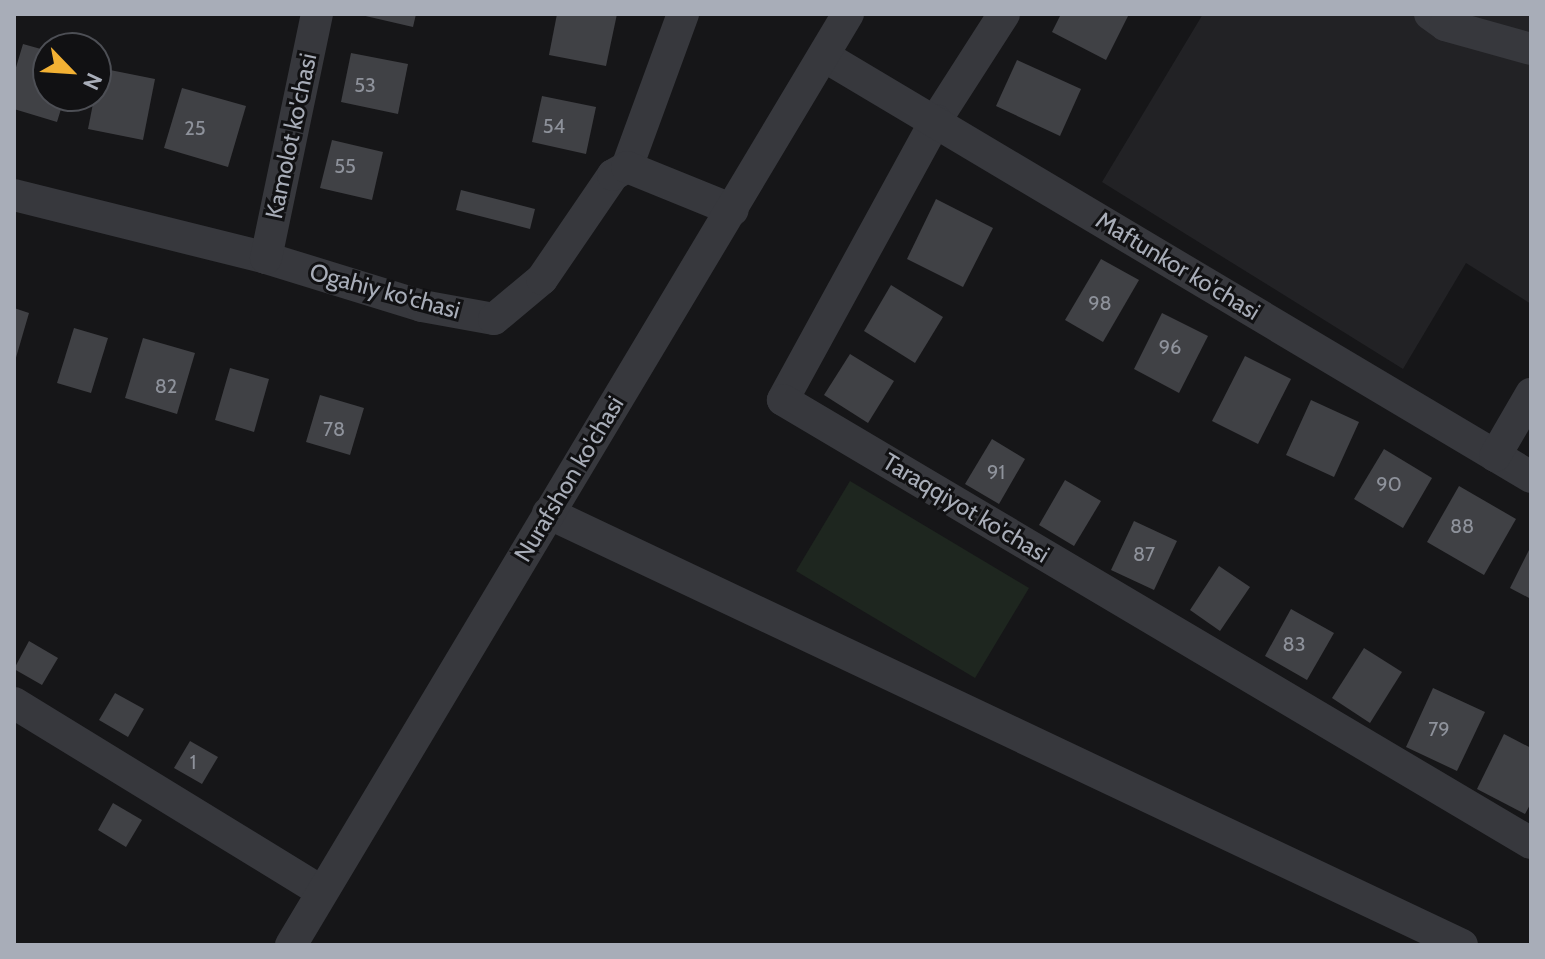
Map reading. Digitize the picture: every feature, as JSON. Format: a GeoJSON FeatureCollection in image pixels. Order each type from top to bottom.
{"type":"FeatureCollection","features":[{"type":"Feature","properties":{"kind":"street","name":"Kamolot ko'chasi"},"geometry":{"type":"LineString","coordinates":[[266,258],[317,14]]}},
{"type":"Feature","properties":{"kind":"street"},"geometry":{"type":"LineString","coordinates":[[683,14],[627,167],[733,210]]}},
{"type":"Feature","properties":{"kind":"street","name":"Nurafshon ko'chasi"},"geometry":{"type":"LineString","coordinates":[[291,945],[848,14]]}},
{"type":"Feature","properties":{"kind":"street","name":"Taraqqiyot ko'chasi"},"geometry":{"type":"LineString","coordinates":[[1004,14],[936,120],[783,400],[1531,843]]}},
{"type":"Feature","properties":{"kind":"street"},"geometry":{"type":"LineString","coordinates":[[1430,14],[1445,25],[1531,49]]}},
{"type":"Feature","properties":{"kind":"street","name":"Maftunkor ko'chasi"},"geometry":{"type":"LineString","coordinates":[[824,56],[1531,477]]}},
{"type":"Feature","properties":{"kind":"street","name":"Ogahiy ko'chasi"},"geometry":{"type":"LineString","coordinates":[[14,195],[266,258],[422,306],[494,319],[542,279],[613,175],[627,167]]}},
{"type":"Feature","properties":{"kind":"street"},"geometry":{"type":"LineString","coordinates":[[1495,456],[1531,394]]}},
{"type":"Feature","properties":{"kind":"street"},"geometry":{"type":"LineString","coordinates":[[548,513],[1462,945]]}},
{"type":"Feature","properties":{"kind":"street"},"geometry":{"type":"LineString","coordinates":[[14,703],[322,892]]}},
{"type":"Feature","properties":{"kind":"shaded area"},"geometry":{"type":"Polygon","coordinates":[[[1203,14],[1531,14],[1531,304],[1466,263],[1403,369],[1102,182],[1203,14]]]}},
{"type":"Feature","properties":{"kind":"shaded area"},"geometry":{"type":"Polygon","coordinates":[[[850,481],[1029,588],[975,678],[796,571],[850,481]]]}},
{"type":"Feature","properties":{"kind":"building"},"geometry":{"type":"Polygon","coordinates":[[[357,14],[416,14],[413,27],[357,14]]]}},
{"type":"Feature","properties":{"kind":"building"},"geometry":{"type":"Polygon","coordinates":[[[557,14],[617,14],[606,66],[549,55],[557,14]]]}},
{"type":"Feature","properties":{"kind":"building"},"geometry":{"type":"Polygon","coordinates":[[[1061,14],[1129,14],[1106,60],[1052,32],[1061,14]]]}},
{"type":"Feature","properties":{"kind":"building"},"geometry":{"type":"Polygon","coordinates":[[[23,44],[32,47],[32,112],[60,112],[57,122],[14,109],[14,74],[23,44]]]}},
{"type":"Feature","properties":{"kind":"building"},"geometry":{"type":"Polygon","coordinates":[[[351,53],[408,64],[398,114],[341,102],[351,53]]]}},
{"type":"Feature","properties":{"kind":"building"},"geometry":{"type":"Polygon","coordinates":[[[1017,60],[1081,89],[1060,136],[996,106],[1017,60]]]}},
{"type":"Feature","properties":{"kind":"building"},"geometry":{"type":"Polygon","coordinates":[[[112,70],[155,79],[143,140],[88,129],[91,112],[112,112],[112,70]]]}},
{"type":"Feature","properties":{"kind":"building"},"geometry":{"type":"Polygon","coordinates":[[[182,88],[246,106],[228,167],[164,148],[182,88]]]}},
{"type":"Feature","properties":{"kind":"building"},"geometry":{"type":"Polygon","coordinates":[[[542,96],[596,107],[586,154],[532,142],[542,96]]]}},
{"type":"Feature","properties":{"kind":"building"},"geometry":{"type":"Polygon","coordinates":[[[332,140],[383,152],[372,200],[320,188],[332,140]]]}},
{"type":"Feature","properties":{"kind":"building"},"geometry":{"type":"Polygon","coordinates":[[[461,190],[535,209],[530,229],[456,210],[461,190]]]}},
{"type":"Feature","properties":{"kind":"building"},"geometry":{"type":"Polygon","coordinates":[[[936,199],[993,228],[963,287],[907,259],[936,199]]]}},
{"type":"Feature","properties":{"kind":"building"},"geometry":{"type":"Polygon","coordinates":[[[1101,259],[1139,280],[1103,342],[1065,320],[1101,259]]]}},
{"type":"Feature","properties":{"kind":"building"},"geometry":{"type":"Polygon","coordinates":[[[891,285],[943,317],[915,363],[864,331],[891,285]]]}},
{"type":"Feature","properties":{"kind":"building"},"geometry":{"type":"Polygon","coordinates":[[[14,308],[29,313],[15,361],[14,361],[14,308]]]}},
{"type":"Feature","properties":{"kind":"building"},"geometry":{"type":"Polygon","coordinates":[[[1162,313],[1208,336],[1179,393],[1134,369],[1162,313]]]}},
{"type":"Feature","properties":{"kind":"building"},"geometry":{"type":"Polygon","coordinates":[[[74,328],[108,338],[91,393],[57,383],[74,328]]]}},
{"type":"Feature","properties":{"kind":"building"},"geometry":{"type":"Polygon","coordinates":[[[143,338],[195,353],[177,414],[125,398],[143,338]]]}},
{"type":"Feature","properties":{"kind":"building"},"geometry":{"type":"Polygon","coordinates":[[[850,354],[894,381],[868,423],[824,395],[850,354]]]}},
{"type":"Feature","properties":{"kind":"building"},"geometry":{"type":"Polygon","coordinates":[[[1245,356],[1291,379],[1258,444],[1212,421],[1245,356]]]}},
{"type":"Feature","properties":{"kind":"building"},"geometry":{"type":"Polygon","coordinates":[[[230,368],[269,379],[254,432],[215,420],[230,368]]]}},
{"type":"Feature","properties":{"kind":"building"},"geometry":{"type":"Polygon","coordinates":[[[320,395],[364,408],[350,455],[306,442],[320,395]]]}},
{"type":"Feature","properties":{"kind":"building"},"geometry":{"type":"Polygon","coordinates":[[[1311,400],[1359,422],[1334,477],[1286,455],[1311,400]]]}},
{"type":"Feature","properties":{"kind":"building"},"geometry":{"type":"Polygon","coordinates":[[[992,439],[1025,459],[999,504],[965,484],[992,439]]]}},
{"type":"Feature","properties":{"kind":"building"},"geometry":{"type":"Polygon","coordinates":[[[1384,449],[1432,478],[1403,528],[1354,499],[1384,449]]]}},
{"type":"Feature","properties":{"kind":"building"},"geometry":{"type":"Polygon","coordinates":[[[1065,480],[1101,501],[1074,546],[1039,525],[1065,480]]]}},
{"type":"Feature","properties":{"kind":"building"},"geometry":{"type":"Polygon","coordinates":[[[1459,486],[1516,519],[1484,575],[1427,542],[1459,486]]]}},
{"type":"Feature","properties":{"kind":"building"},"geometry":{"type":"Polygon","coordinates":[[[1134,521],[1177,541],[1154,590],[1111,570],[1134,521]]]}},
{"type":"Feature","properties":{"kind":"building"},"geometry":{"type":"Polygon","coordinates":[[[1531,546],[1531,599],[1510,588],[1531,546]]]}},
{"type":"Feature","properties":{"kind":"building"},"geometry":{"type":"Polygon","coordinates":[[[1219,566],[1250,587],[1220,631],[1190,610],[1219,566]]]}},
{"type":"Feature","properties":{"kind":"building"},"geometry":{"type":"Polygon","coordinates":[[[1291,609],[1334,633],[1307,680],[1265,656],[1291,609]]]}},
{"type":"Feature","properties":{"kind":"building"},"geometry":{"type":"Polygon","coordinates":[[[29,641],[58,658],[42,685],[14,669],[29,641]]]}},
{"type":"Feature","properties":{"kind":"building"},"geometry":{"type":"Polygon","coordinates":[[[1364,648],[1402,672],[1370,723],[1332,698],[1364,648]]]}},
{"type":"Feature","properties":{"kind":"building"},"geometry":{"type":"Polygon","coordinates":[[[1433,688],[1485,712],[1457,771],[1406,747],[1433,688]]]}},
{"type":"Feature","properties":{"kind":"building"},"geometry":{"type":"Polygon","coordinates":[[[115,693],[144,709],[128,737],[99,720],[115,693]]]}},
{"type":"Feature","properties":{"kind":"building"},"geometry":{"type":"Polygon","coordinates":[[[1504,734],[1531,748],[1531,803],[1525,814],[1477,789],[1504,734]]]}},
{"type":"Feature","properties":{"kind":"building"},"geometry":{"type":"Polygon","coordinates":[[[190,741],[218,757],[202,784],[174,768],[190,741]]]}},
{"type":"Feature","properties":{"kind":"building"},"geometry":{"type":"Polygon","coordinates":[[[113,803],[142,820],[126,847],[98,830],[113,803]]]}}]}
